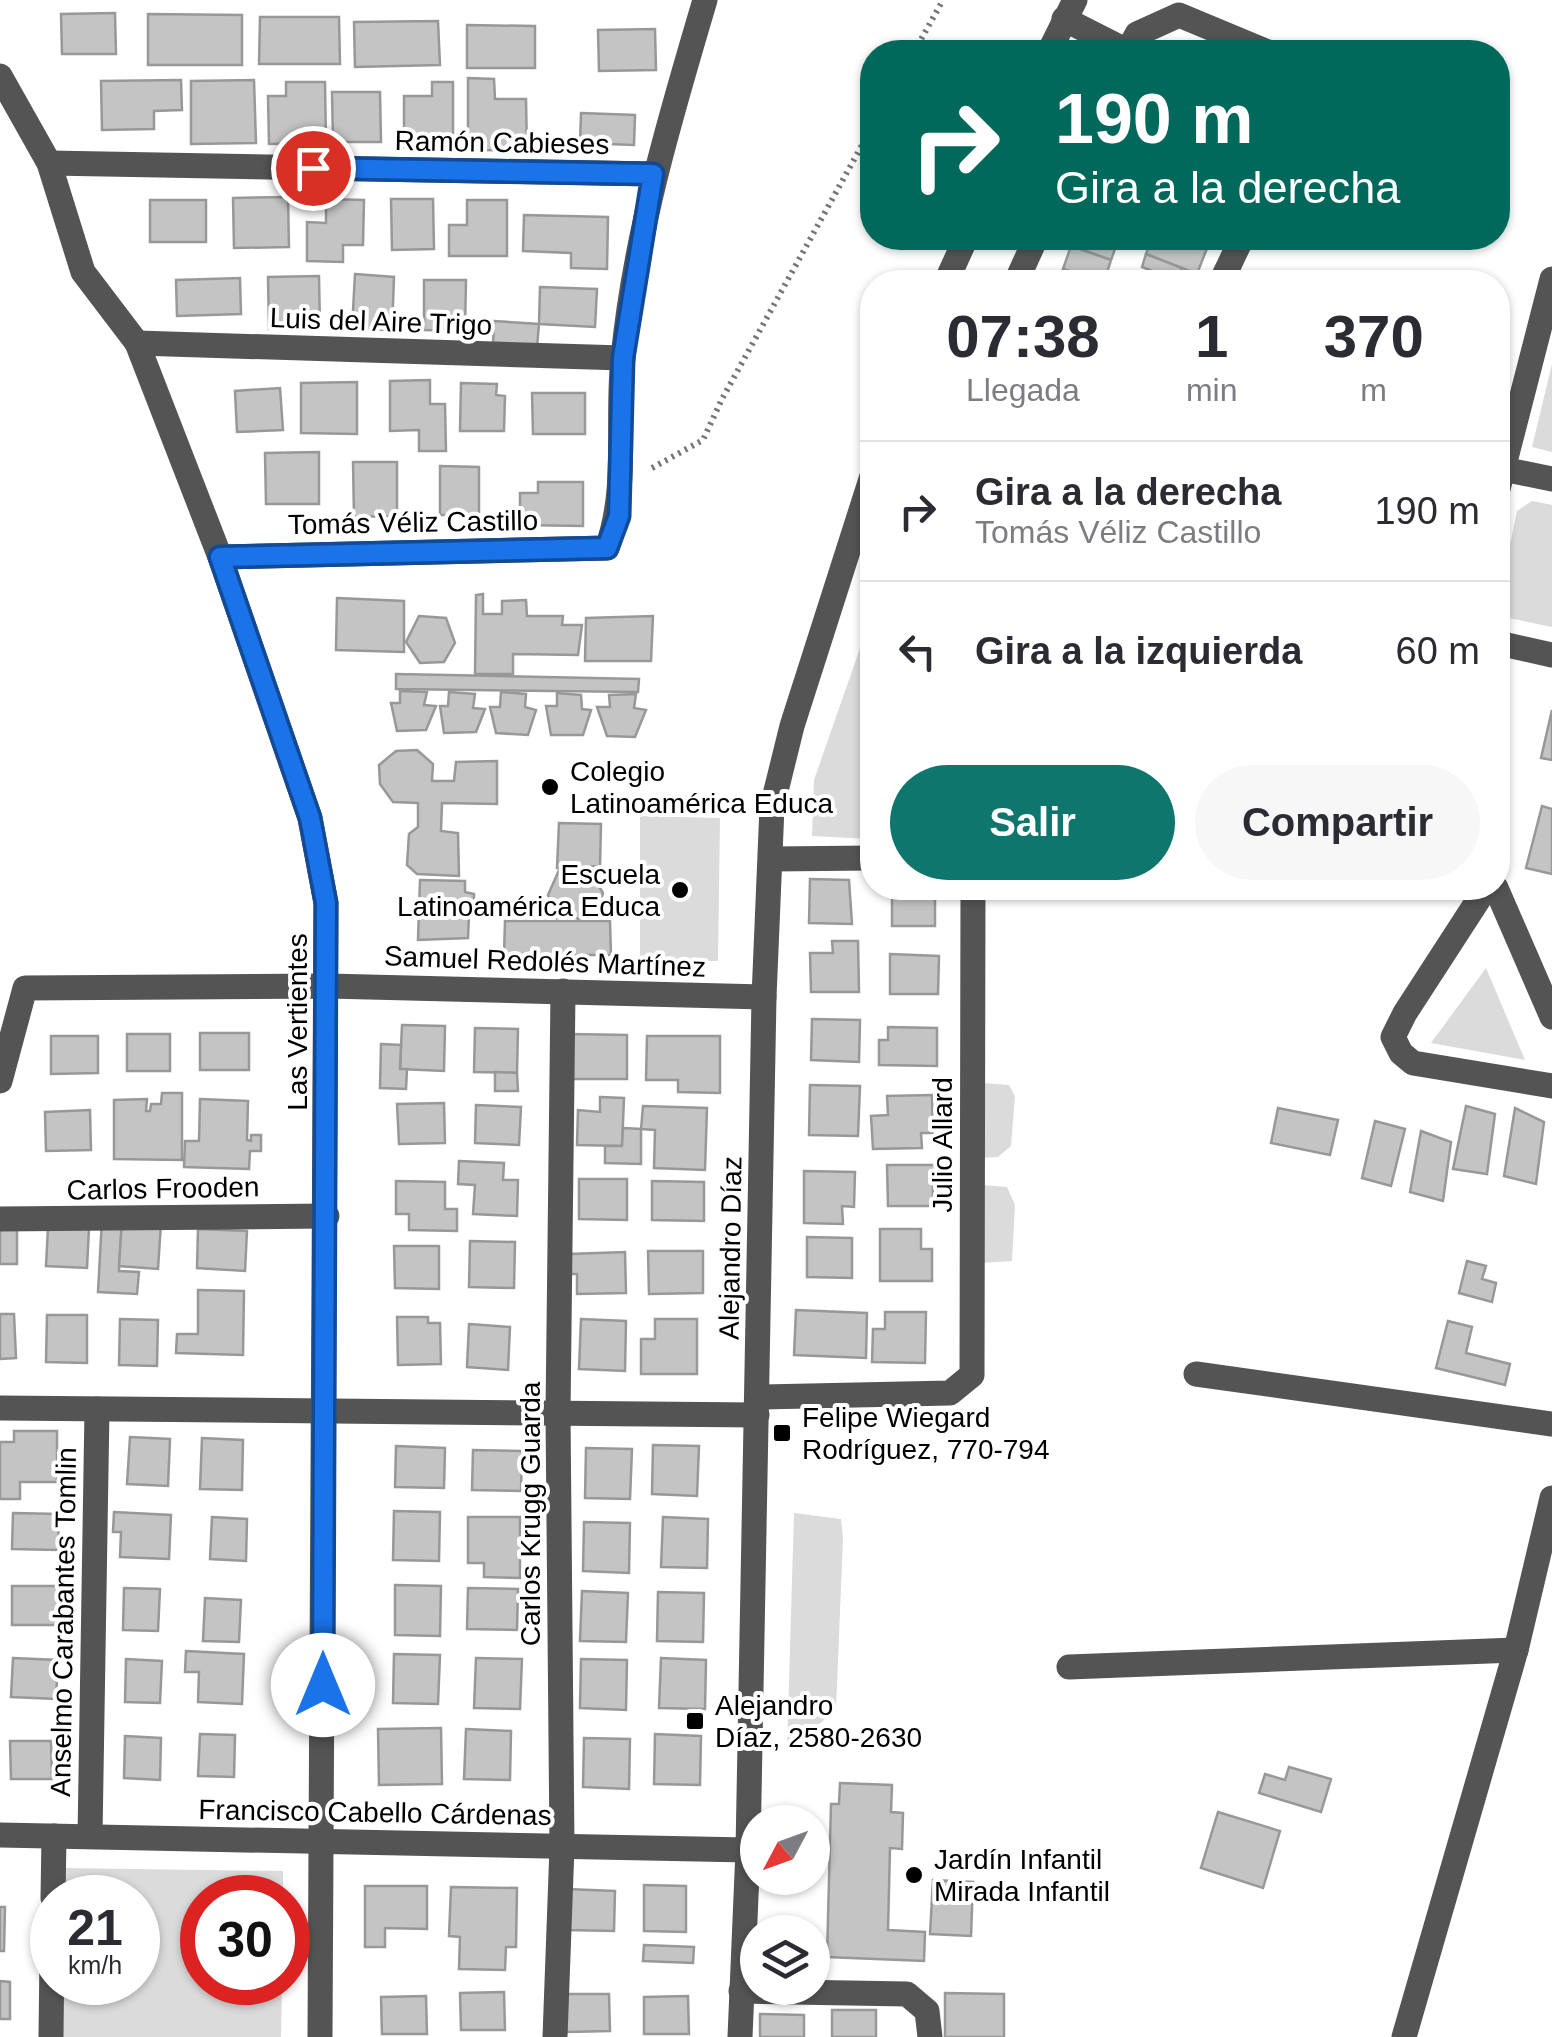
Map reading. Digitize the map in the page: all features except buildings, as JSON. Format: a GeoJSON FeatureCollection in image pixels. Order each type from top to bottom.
{"type":"FeatureCollection","features":[{"type":"Feature","properties":{"kind":"street"},"geometry":{"type":"LineString","coordinates":[[619,487],[623,358],[653,174],[705,0]]}},
{"type":"Feature","properties":{"kind":"street"},"geometry":{"type":"LineString","coordinates":[[1056,40],[1070,10],[1111,40]]}},
{"type":"Feature","properties":{"kind":"street"},"geometry":{"type":"LineString","coordinates":[[1134,40],[1137,34],[1179,15],[1239,40]]}},
{"type":"Feature","properties":{"kind":"street","name":"Las Vertientes"},"geometry":{"type":"LineString","coordinates":[[0,76],[49,163],[83,272],[137,343],[220,557],[310,818],[326,903],[320,2037]]}},
{"type":"Feature","properties":{"kind":"street","name":"Ramón Cabieses"},"geometry":{"type":"LineString","coordinates":[[49,163],[653,174]]}},
{"type":"Feature","properties":{"kind":"street"},"geometry":{"type":"LineString","coordinates":[[1510,441],[1552,279]]}},
{"type":"Feature","properties":{"kind":"street","name":"Luis del Aire Trigo"},"geometry":{"type":"LineString","coordinates":[[137,343],[623,358]]}},
{"type":"Feature","properties":{"kind":"street"},"geometry":{"type":"LineString","coordinates":[[1510,479],[1552,480]]}},
{"type":"Feature","properties":{"kind":"street","name":"Tomás Véliz Castillo"},"geometry":{"type":"LineString","coordinates":[[220,557],[607,548],[619,516],[619,487]]}},
{"type":"Feature","properties":{"kind":"street","name":"Alejandro Díaz"},"geometry":{"type":"LineString","coordinates":[[749,1805],[764,997],[772,807],[792,726],[860,514]]}},
{"type":"Feature","properties":{"kind":"street"},"geometry":{"type":"LineString","coordinates":[[1510,646],[1552,655]]}},
{"type":"Feature","properties":{"kind":"street"},"geometry":{"type":"LineString","coordinates":[[772,858],[860,858]]}},
{"type":"Feature","properties":{"kind":"street","name":"Julio Allard"},"geometry":{"type":"LineString","coordinates":[[757,1406],[950,1393],[972,1375],[973,900]]}},
{"type":"Feature","properties":{"kind":"street"},"geometry":{"type":"LineString","coordinates":[[1478,900],[1405,1012],[1393,1037],[1412,1063],[1552,1086]]}},
{"type":"Feature","properties":{"kind":"street"},"geometry":{"type":"LineString","coordinates":[[1501,900],[1552,1016]]}},
{"type":"Feature","properties":{"kind":"street","name":"Samuel Redolés Martínez"},"geometry":{"type":"LineString","coordinates":[[0,1082],[24,988],[328,986],[764,997]]}},
{"type":"Feature","properties":{"kind":"street","name":"Carlos Krugg Guarda"},"geometry":{"type":"LineString","coordinates":[[555,2037],[562,1846],[558,1413],[563,991]]}},
{"type":"Feature","properties":{"kind":"street","name":"Carlos Frooden"},"geometry":{"type":"LineString","coordinates":[[0,1219],[326,1216]]}},
{"type":"Feature","properties":{"kind":"street"},"geometry":{"type":"LineString","coordinates":[[1196,1374],[1552,1424]]}},
{"type":"Feature","properties":{"kind":"street"},"geometry":{"type":"LineString","coordinates":[[0,1408],[558,1413],[757,1406]]}},
{"type":"Feature","properties":{"kind":"street","name":"Anselmo Carabantes Tomlin"},"geometry":{"type":"LineString","coordinates":[[90,1836],[98,1409]]}},
{"type":"Feature","properties":{"kind":"street"},"geometry":{"type":"LineString","coordinates":[[1404,2037],[1516,1650],[1552,1498]]}},
{"type":"Feature","properties":{"kind":"street"},"geometry":{"type":"LineString","coordinates":[[1069,1667],[1516,1650]]}},
{"type":"Feature","properties":{"kind":"street","name":"Francisco Cabello Cárdenas"},"geometry":{"type":"LineString","coordinates":[[0,1834],[740,1850]]}},
{"type":"Feature","properties":{"kind":"street","name":"Anselmo Carabantes Tomlin"},"geometry":{"type":"LineString","coordinates":[[53,1875],[54,1836]]}},
{"type":"Feature","properties":{"kind":"street"},"geometry":{"type":"LineString","coordinates":[[830,1993],[907,1994],[927,2011],[930,2037]]}},
{"type":"Feature","properties":{"kind":"street"},"geometry":{"type":"LineString","coordinates":[[52,2005],[52,2037]]}},
{"type":"Feature","properties":{"kind":"street","name":"Alejandro Díaz"},"geometry":{"type":"LineString","coordinates":[[740,2005],[740,2037]]}},
{"type":"Feature","properties":{"kind":"path"},"geometry":{"type":"LineString","coordinates":[[921,40],[943,0]]}},
{"type":"Feature","properties":{"kind":"path"},"geometry":{"type":"LineString","coordinates":[[619,487],[703,440],[860,149]]}},
{"type":"Feature","properties":{"kind":"shaded area"},"geometry":{"type":"Polygon","coordinates":[[[1552,364],[1552,452],[1532,447],[1552,364]]]}},
{"type":"Feature","properties":{"kind":"shaded area"},"geometry":{"type":"Polygon","coordinates":[[[1532,501],[1552,505],[1552,627],[1510,618],[1510,545],[1517,511],[1532,501]]]}},
{"type":"Feature","properties":{"kind":"shaded area"},"geometry":{"type":"Polygon","coordinates":[[[860,648],[860,838],[812,836],[814,780],[860,648]]]}},
{"type":"Feature","properties":{"kind":"shaded area","name":"Escuela Latinoamérica Educa"},"geometry":{"type":"Polygon","coordinates":[[[640,816],[720,818],[718,961],[640,961],[640,816]]]}},
{"type":"Feature","properties":{"kind":"shaded area"},"geometry":{"type":"Polygon","coordinates":[[[1486,968],[1525,1060],[1431,1043],[1486,968]]]}},
{"type":"Feature","properties":{"kind":"shaded area"},"geometry":{"type":"Polygon","coordinates":[[[983,1083],[1009,1085],[1015,1096],[1011,1146],[998,1157],[982,1158],[983,1083]]]}},
{"type":"Feature","properties":{"kind":"shaded area"},"geometry":{"type":"Polygon","coordinates":[[[982,1185],[1007,1187],[1015,1205],[1012,1261],[980,1263],[982,1185]]]}},
{"type":"Feature","properties":{"kind":"shaded area"},"geometry":{"type":"Polygon","coordinates":[[[794,1513],[841,1519],[843,1538],[836,1710],[787,1751],[794,1513]]]}},
{"type":"Feature","properties":{"kind":"shaded area"},"geometry":{"type":"Polygon","coordinates":[[[65,1868],[283,1871],[283,1875],[180,1875],[180,2005],[282,2005],[281,2037],[63,2037],[64,2005],[160,2005],[160,1875],[65,1875],[65,1868]]]}},
{"type":"Feature","properties":{"kind":"place","name":"Colegio Latinoamérica Educa"},"geometry":{"type":"Point","coordinates":[550,787]}},
{"type":"Feature","properties":{"kind":"place","name":"Escuela Latinoamérica Educa"},"geometry":{"type":"Point","coordinates":[680,890]}},
{"type":"Feature","properties":{"kind":"place","name":"Felipe Wiegard Rodríguez, 770-794"},"geometry":{"type":"Point","coordinates":[782,1433]}},
{"type":"Feature","properties":{"kind":"place","name":"Alejandro Díaz, 2580-2630"},"geometry":{"type":"Point","coordinates":[695,1721]}},
{"type":"Feature","properties":{"kind":"place","name":"Jardín Infantil Mirada Infantil"},"geometry":{"type":"Point","coordinates":[914,1875]}},
{"type":"Feature","properties":{"kind":"route"},"geometry":{"type":"LineString","coordinates":[[313,168],[653,174],[623,358],[619,516],[607,548],[220,557],[310,818],[326,903],[323,1685]]}}]}
